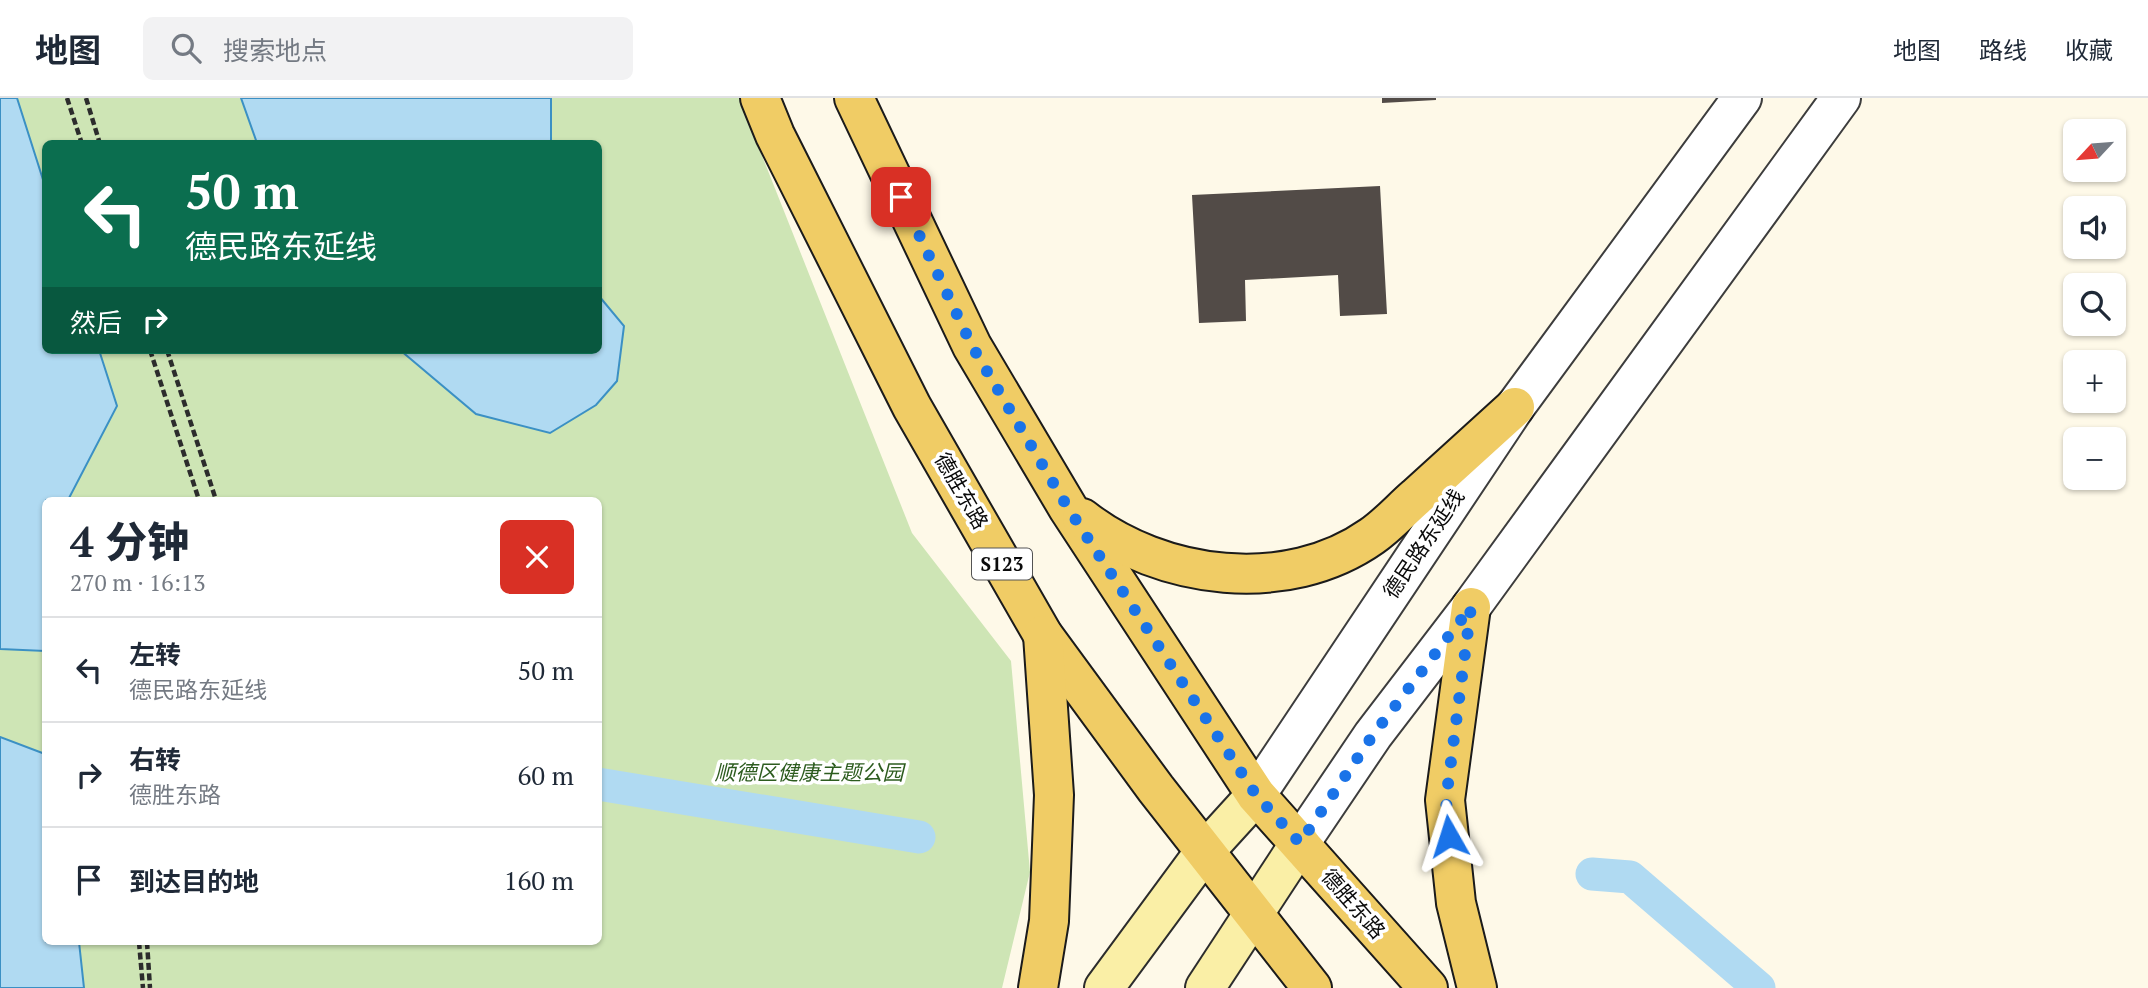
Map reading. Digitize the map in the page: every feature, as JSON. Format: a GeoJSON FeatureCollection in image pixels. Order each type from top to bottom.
{"type":"FeatureCollection","features":[{"type":"Feature","properties":{"kind":"main road","name":"德胜东路"},"geometry":{"type":"LineString","coordinates":[[760,98],[775,135],[912,407],[1043,635],[1312,988]]}},
{"type":"Feature","properties":{"kind":"main road","name":"德胜东路"},"geometry":{"type":"LineString","coordinates":[[854,98],[972,346],[1068,508],[1256,795],[1428,988]]}},
{"type":"Feature","properties":{"kind":"main road"},"geometry":{"type":"LineString","coordinates":[[1068,508],[1103,534],[1142,555],[1184,568],[1227,574],[1271,572],[1323,559],[1372,536],[1515,407]]}},
{"type":"Feature","properties":{"kind":"main road"},"geometry":{"type":"LineString","coordinates":[[1471,607],[1446,800],[1456,903],[1477,988]]}},
{"type":"Feature","properties":{"kind":"main road"},"geometry":{"type":"LineString","coordinates":[[1038,988],[1049,921],[1054,795],[1043,635]]}},
{"type":"Feature","properties":{"kind":"main road","name":"德民路东延线"},"geometry":{"type":"LineString","coordinates":[[1104,988],[1205,850],[1256,795]]}},
{"type":"Feature","properties":{"kind":"main road"},"geometry":{"type":"LineString","coordinates":[[1205,988],[1300,843]]}},
{"type":"Feature","properties":{"kind":"street","name":"德民路东延线"},"geometry":{"type":"LineString","coordinates":[[1256,795],[1515,407],[1742,98]]}},
{"type":"Feature","properties":{"kind":"street"},"geometry":{"type":"LineString","coordinates":[[1300,843],[1373,735],[1471,607],[1841,98]]}},
{"type":"Feature","properties":{"kind":"path"},"geometry":{"type":"LineString","coordinates":[[67,98],[81,140]]}},
{"type":"Feature","properties":{"kind":"path"},"geometry":{"type":"LineString","coordinates":[[86,98],[99,140]]}},
{"type":"Feature","properties":{"kind":"path"},"geometry":{"type":"LineString","coordinates":[[150,354],[198,497]]}},
{"type":"Feature","properties":{"kind":"path"},"geometry":{"type":"LineString","coordinates":[[168,354],[214,497]]}},
{"type":"Feature","properties":{"kind":"path"},"geometry":{"type":"LineString","coordinates":[[139,945],[143,988]]}},
{"type":"Feature","properties":{"kind":"path"},"geometry":{"type":"LineString","coordinates":[[147,945],[150,988]]}},
{"type":"Feature","properties":{"kind":"green space","name":"顺德区健康主题公园"},"geometry":{"type":"Polygon","coordinates":[[[17,98],[739,98],[912,533],[1011,661],[1030,872],[1002,988],[84,988],[79,945],[602,945],[602,497],[70,497],[117,406],[100,354],[602,354],[602,140],[42,140],[42,177],[17,98]]]}},
{"type":"Feature","properties":{"kind":"green space"},"geometry":{"type":"Polygon","coordinates":[[[0,649],[42,651],[42,753],[0,737],[0,649]]]}},
{"type":"Feature","properties":{"kind":"water"},"geometry":{"type":"Polygon","coordinates":[[[0,98],[17,98],[42,177],[42,354],[100,354],[117,406],[70,497],[42,497],[42,651],[0,649],[0,98]]]}},
{"type":"Feature","properties":{"kind":"water"},"geometry":{"type":"Polygon","coordinates":[[[241,98],[551,98],[551,140],[256,140],[241,98]]]}},
{"type":"Feature","properties":{"kind":"water"},"geometry":{"type":"Polygon","coordinates":[[[602,300],[624,326],[617,381],[596,405],[550,433],[476,414],[405,354],[602,354],[602,300]]]}},
{"type":"Feature","properties":{"kind":"water"},"geometry":{"type":"Polygon","coordinates":[[[0,737],[42,753],[42,945],[79,945],[84,988],[0,988],[0,737]]]}},
{"type":"Feature","properties":{"kind":"building"},"geometry":{"type":"Polygon","coordinates":[[[1382,98],[1436,98],[1436,100],[1382,103],[1382,98]]]}},
{"type":"Feature","properties":{"kind":"building"},"geometry":{"type":"Polygon","coordinates":[[[1380,186],[1387,314],[1340,316],[1338,275],[1245,280],[1246,321],[1199,323],[1192,195],[1380,186]]]}},
{"type":"Feature","properties":{"kind":"waterway"},"geometry":{"type":"LineString","coordinates":[[602,785],[919,837]]}},
{"type":"Feature","properties":{"kind":"waterway"},"geometry":{"type":"LineString","coordinates":[[1592,874],[1630,877],[1759,988]]}},
{"type":"Feature","properties":{"kind":"route"},"geometry":{"type":"LineString","coordinates":[[901,197],[972,346],[1068,508],[1256,795],[1300,843],[1373,735],[1471,607],[1446,800],[1449,836]]}}]}
